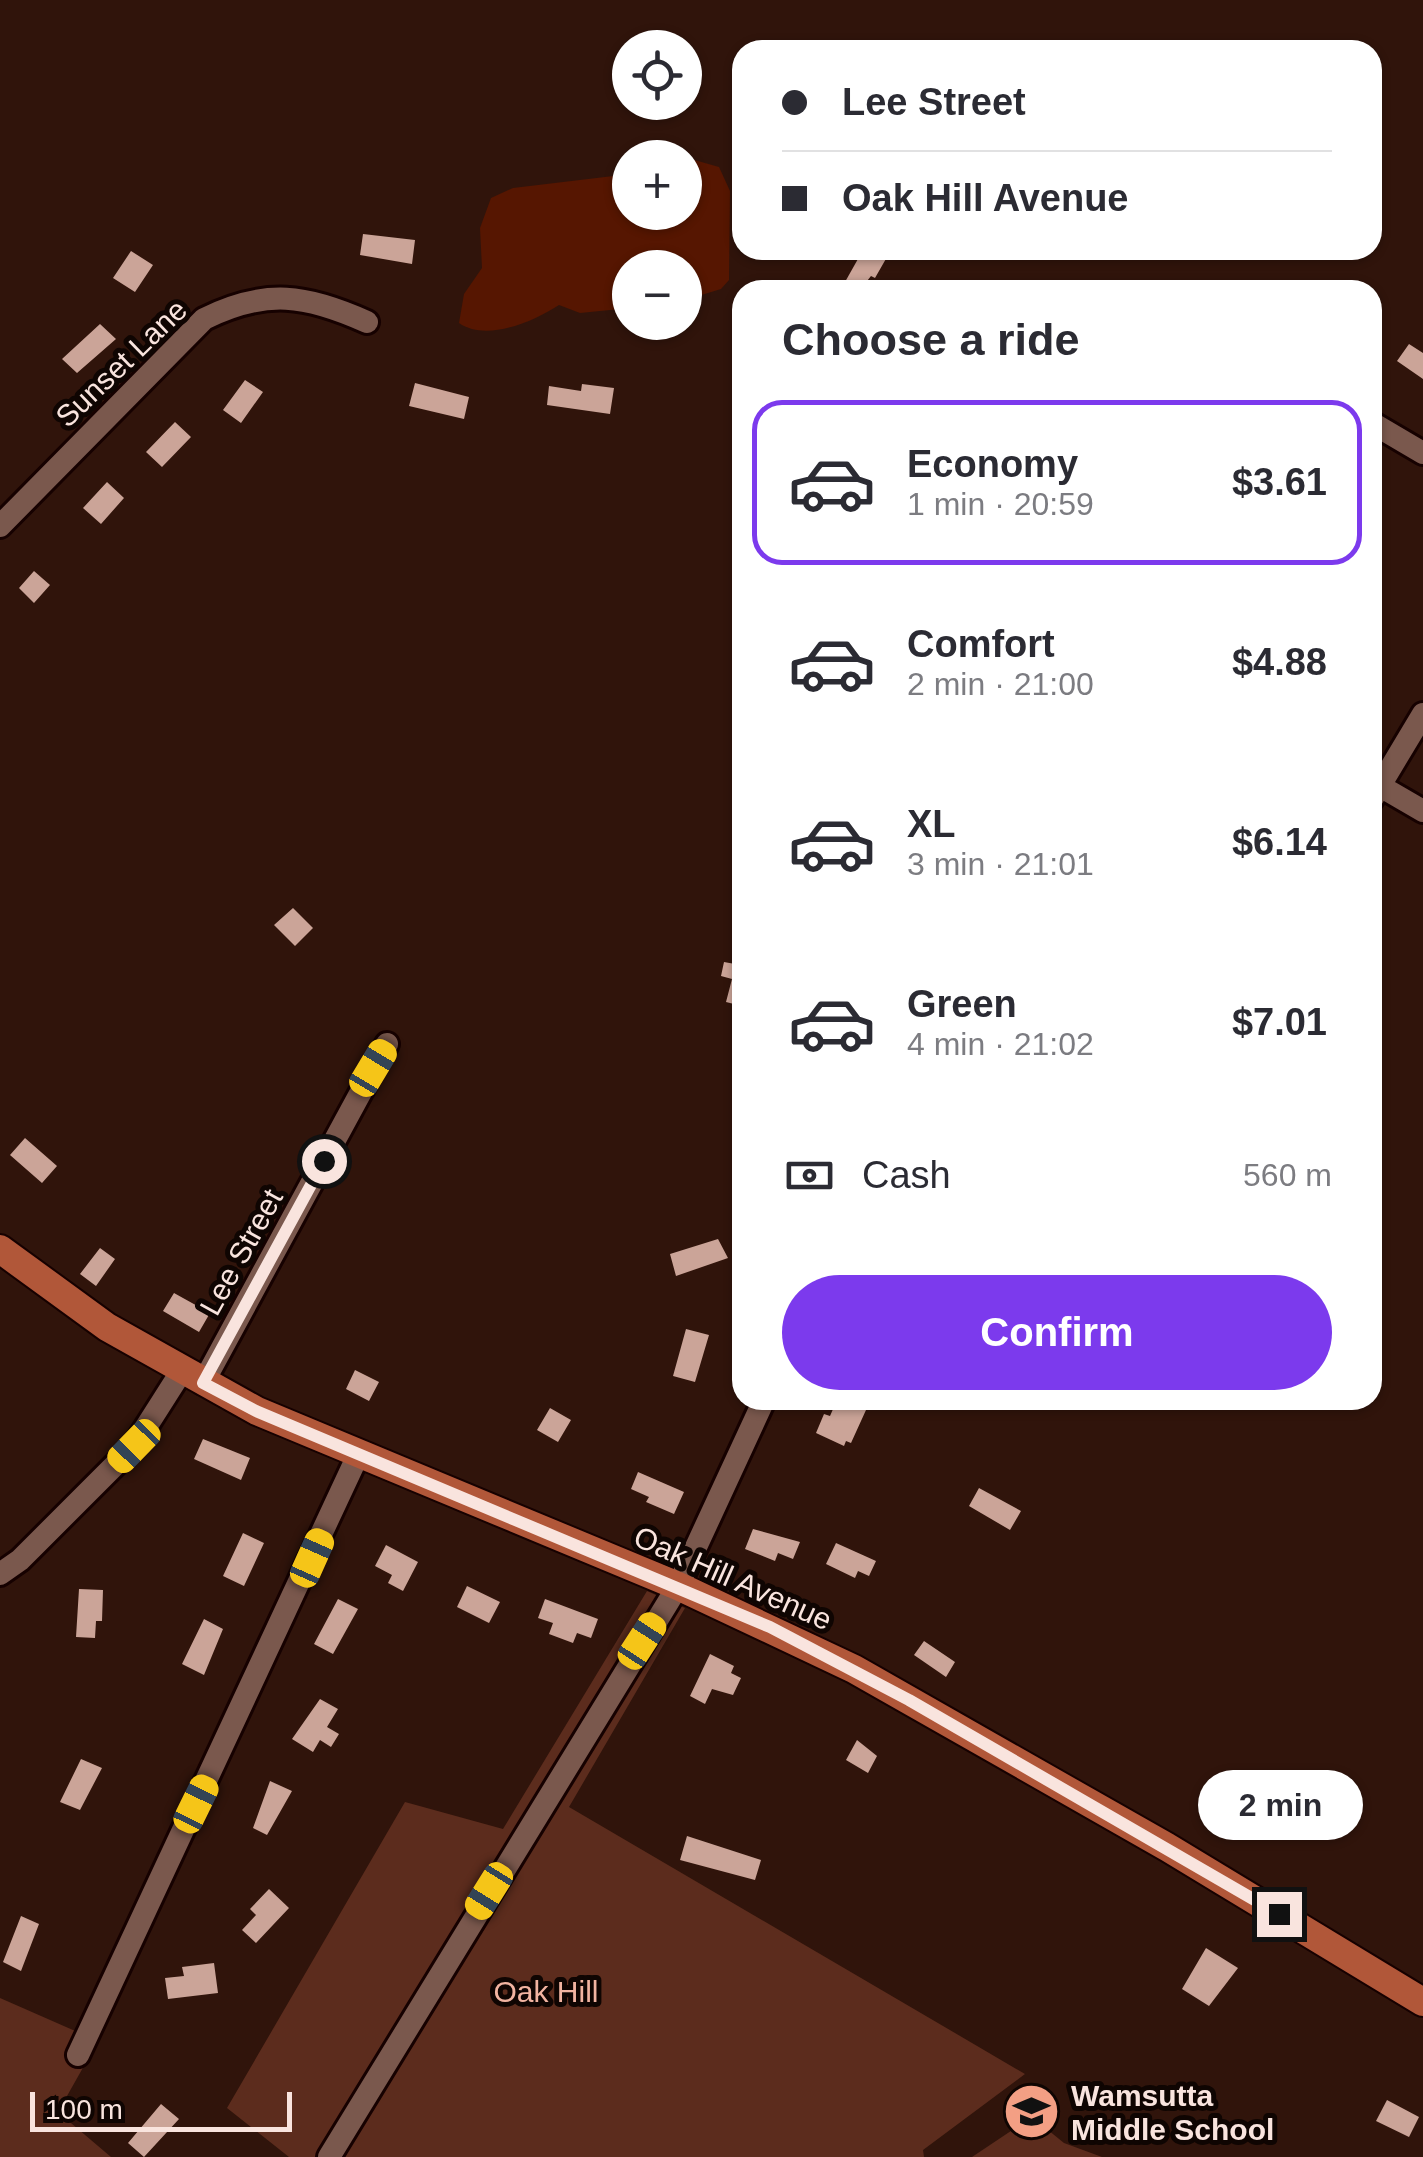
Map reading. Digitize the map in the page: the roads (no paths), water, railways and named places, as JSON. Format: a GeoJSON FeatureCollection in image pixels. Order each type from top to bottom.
{"type":"FeatureCollection","features":[{"type":"Feature","properties":{"kind":"main road","name":"Oak Hill Avenue"},"geometry":{"type":"LineString","coordinates":[[0,1249],[107,1326],[192,1377],[359,1454],[678,1586],[882,1684],[1167,1847],[1423,2002]]}},
{"type":"Feature","properties":{"kind":"street","name":"Sunset Lane"},"geometry":{"type":"LineString","coordinates":[[0,526],[204,320],[228,307],[293,297],[321,301],[367,322]]}},
{"type":"Feature","properties":{"kind":"street"},"geometry":{"type":"LineString","coordinates":[[1382,428],[1423,453]]}},
{"type":"Feature","properties":{"kind":"street"},"geometry":{"type":"LineString","coordinates":[[1382,782],[1423,714]]}},
{"type":"Feature","properties":{"kind":"street"},"geometry":{"type":"LineString","coordinates":[[1382,794],[1423,811]]}},
{"type":"Feature","properties":{"kind":"street","name":"Lee Street"},"geometry":{"type":"LineString","coordinates":[[0,1574],[20,1560],[134,1446],[192,1377],[387,1044]]}},
{"type":"Feature","properties":{"kind":"street"},"geometry":{"type":"LineString","coordinates":[[329,2157],[678,1586],[759,1410]]}},
{"type":"Feature","properties":{"kind":"street"},"geometry":{"type":"LineString","coordinates":[[78,2055],[359,1454]]}},
{"type":"Feature","properties":{"kind":"place","name":"Wamsutta Middle School"},"geometry":{"type":"Point","coordinates":[1032,2112]}},
{"type":"Feature","properties":{"kind":"park label","name":"Oak Hill"},"geometry":{"type":"Point","coordinates":[546,1991]}}]}
